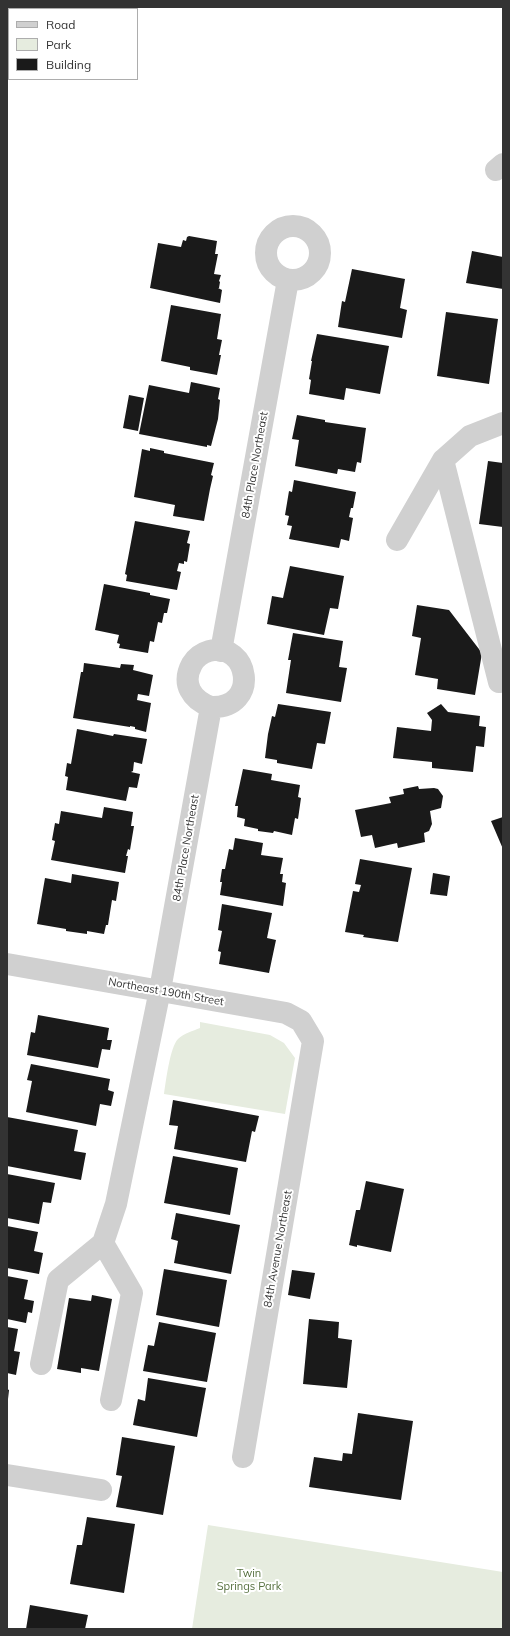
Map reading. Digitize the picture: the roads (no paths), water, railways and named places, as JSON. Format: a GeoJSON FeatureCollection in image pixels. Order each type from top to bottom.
{"type":"FeatureCollection","features":[{"type":"Feature","properties":{"kind":"street","name":"84th Place Northeast"},"geometry":{"type":"LineString","coordinates":[[221,650],[288,280]]}},
{"type":"Feature","properties":{"kind":"street"},"geometry":{"type":"LineString","coordinates":[[397,540],[443,460],[470,436],[503,423]]}},
{"type":"Feature","properties":{"kind":"street"},"geometry":{"type":"LineString","coordinates":[[443,460],[499,682]]}},
{"type":"Feature","properties":{"kind":"street"},"geometry":{"type":"LineString","coordinates":[[221,650],[231,654],[238,660],[243,669],[245,679],[243,689],[238,697],[230,704],[221,707],[211,707],[194,697],[189,689],[187,678],[189,669],[194,660],[202,654],[221,650]]}},
{"type":"Feature","properties":{"kind":"street","name":"84th Place Northeast"},"geometry":{"type":"LineString","coordinates":[[103,1243],[116,1204],[160,990],[211,707]]}},
{"type":"Feature","properties":{"kind":"street","name":"Northeast 190th Street"},"geometry":{"type":"LineString","coordinates":[[7,964],[286,1013],[301,1021],[313,1041]]}},
{"type":"Feature","properties":{"kind":"street","name":"84th Avenue Northeast"},"geometry":{"type":"LineString","coordinates":[[243,1457],[313,1041]]}},
{"type":"Feature","properties":{"kind":"street"},"geometry":{"type":"LineString","coordinates":[[41,1364],[58,1280],[103,1243],[132,1294],[111,1400]]}},
{"type":"Feature","properties":{"kind":"street"},"geometry":{"type":"LineString","coordinates":[[7,1475],[102,1490]]}},
{"type":"Feature","properties":{"kind":"park label","name":"Twin Springs Park"},"geometry":{"type":"Point","coordinates":[249,1580]}}]}
